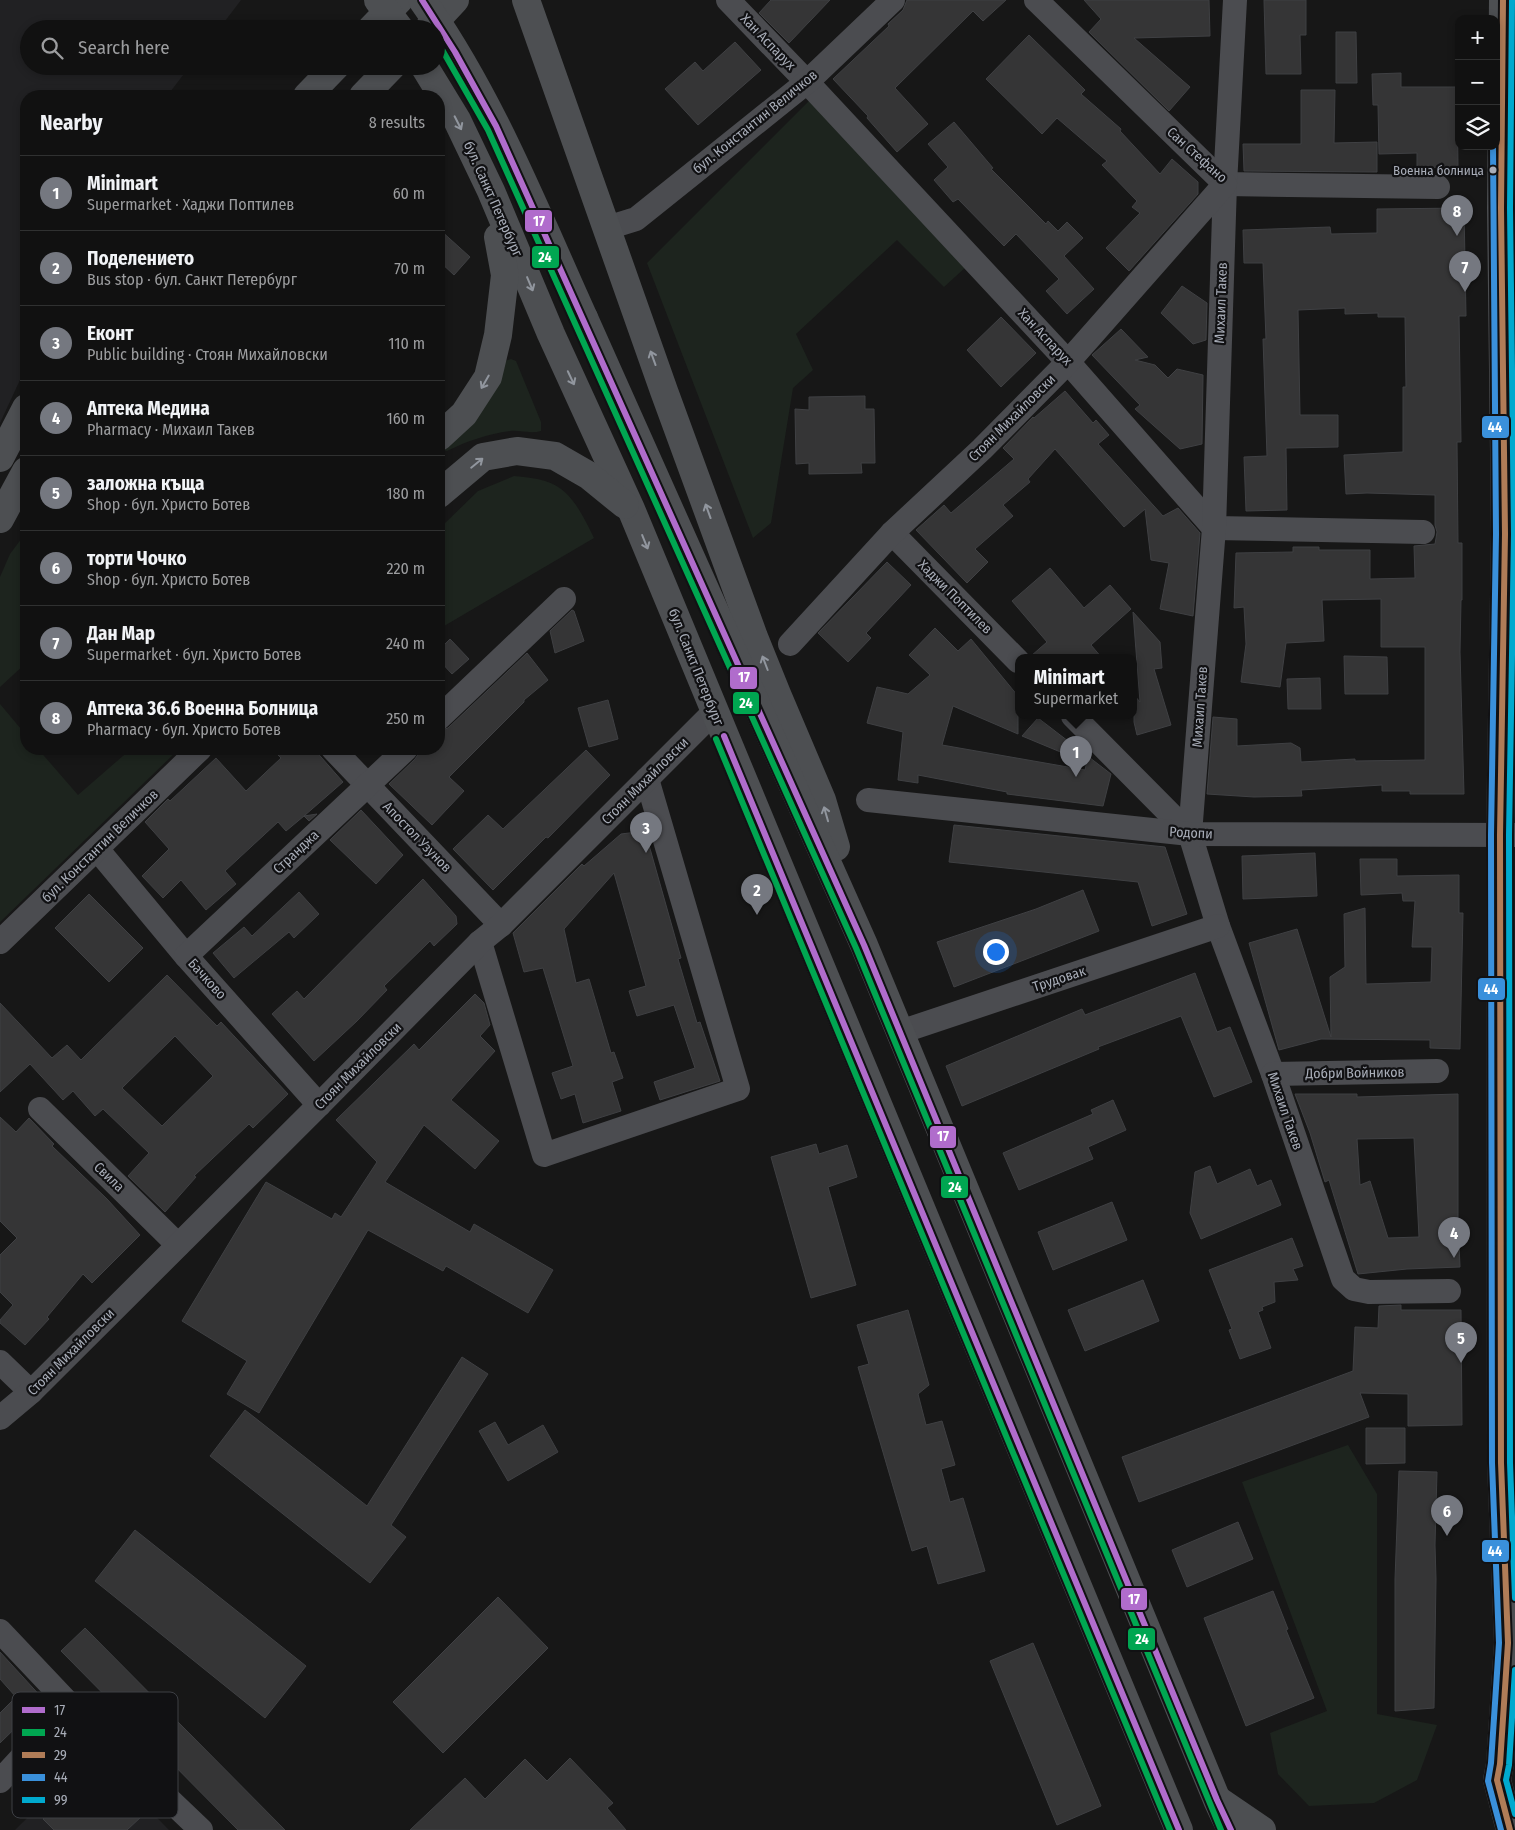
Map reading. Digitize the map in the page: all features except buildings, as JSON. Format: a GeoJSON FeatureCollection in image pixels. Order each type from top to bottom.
{"type":"FeatureCollection","features":[{"type":"Feature","properties":{"kind":"main road"},"geometry":{"type":"LineString","coordinates":[[378,0],[393,20]]}},
{"type":"Feature","properties":{"kind":"main road"},"geometry":{"type":"LineString","coordinates":[[380,20],[399,0]]}},
{"type":"Feature","properties":{"kind":"main road"},"geometry":{"type":"LineString","coordinates":[[422,0],[435,20]]}},
{"type":"Feature","properties":{"kind":"main road"},"geometry":{"type":"LineString","coordinates":[[436,20],[455,0]]}},
{"type":"Feature","properties":{"kind":"main road"},"geometry":{"type":"LineString","coordinates":[[526,0],[606,228],[754,637],[822,800],[864,944]]}},
{"type":"Feature","properties":{"kind":"main road"},"geometry":{"type":"LineString","coordinates":[[1503,0],[1501,208],[1510,534],[1501,1464],[1512,1651],[1497,1780],[1510,1830]]}},
{"type":"Feature","properties":{"kind":"main road"},"geometry":{"type":"LineString","coordinates":[[445,36],[496,126],[864,944],[1231,1830]]}},
{"type":"Feature","properties":{"kind":"main road"},"geometry":{"type":"LineString","coordinates":[[313,90],[327,75]]}},
{"type":"Feature","properties":{"kind":"main road"},"geometry":{"type":"LineString","coordinates":[[369,90],[383,75]]}},
{"type":"Feature","properties":{"kind":"main road","name":"бул. Санкт Петербург"},"geometry":{"type":"LineString","coordinates":[[430,75],[439,90]]}},
{"type":"Feature","properties":{"kind":"main road","name":"бул. Санкт Петербург"},"geometry":{"type":"LineString","coordinates":[[445,100],[457,120],[491,190],[551,334],[631,510],[1179,1830]]}},
{"type":"Feature","properties":{"kind":"main road"},"geometry":{"type":"LineString","coordinates":[[445,431],[464,414],[488,377],[498,335],[505,275],[491,190]]}},
{"type":"Feature","properties":{"kind":"main road"},"geometry":{"type":"LineString","coordinates":[[0,458],[20,420]]}},
{"type":"Feature","properties":{"kind":"main road"},"geometry":{"type":"LineString","coordinates":[[445,489],[484,457],[517,451],[555,456],[588,474],[631,510]]}},
{"type":"Feature","properties":{"kind":"main road"},"geometry":{"type":"LineString","coordinates":[[0,520],[20,482]]}},
{"type":"Feature","properties":{"kind":"main road"},"geometry":{"type":"LineString","coordinates":[[0,520],[20,512]]}},
{"type":"Feature","properties":{"kind":"main road"},"geometry":{"type":"LineString","coordinates":[[1217,1800],[1262,1830]]}},
{"type":"Feature","properties":{"kind":"street","name":"Хан Аспарух"},"geometry":{"type":"LineString","coordinates":[[728,0],[1068,362],[1214,528]]}},
{"type":"Feature","properties":{"kind":"street","name":"бул. Константин Величков"},"geometry":{"type":"LineString","coordinates":[[606,228],[636,219],[807,82],[893,0]]}},
{"type":"Feature","properties":{"kind":"street","name":"Сан Стефано"},"geometry":{"type":"LineString","coordinates":[[1036,0],[1225,184],[1438,187]]}},
{"type":"Feature","properties":{"kind":"street","name":"Михаил Такев"},"geometry":{"type":"LineString","coordinates":[[1235,0],[1225,184],[1214,528],[1190,834],[1218,926],[1273,1074],[1343,1278],[1354,1289],[1369,1292],[1449,1291]]}},
{"type":"Feature","properties":{"kind":"street","name":"Стоян Михайловски"},"geometry":{"type":"LineString","coordinates":[[790,644],[892,533],[982,449],[1068,362],[1225,184]]}},
{"type":"Feature","properties":{"kind":"street"},"geometry":{"type":"LineString","coordinates":[[1214,528],[1422,532]]}},
{"type":"Feature","properties":{"kind":"street","name":"Хаджи Поптилев"},"geometry":{"type":"LineString","coordinates":[[892,533],[1015,658]]}},
{"type":"Feature","properties":{"kind":"street"},"geometry":{"type":"LineString","coordinates":[[445,712],[564,599]]}},
{"type":"Feature","properties":{"kind":"street","name":"Стоян Михайловски"},"geometry":{"type":"LineString","coordinates":[[0,1418],[31,1392],[480,942],[501,925],[714,712]]}},
{"type":"Feature","properties":{"kind":"street"},"geometry":{"type":"LineString","coordinates":[[1076,719],[1190,834]]}},
{"type":"Feature","properties":{"kind":"street","name":"бул. Константин Величков"},"geometry":{"type":"LineString","coordinates":[[0,942],[194,755]]}},
{"type":"Feature","properties":{"kind":"street","name":"Апостол Узунов"},"geometry":{"type":"LineString","coordinates":[[339,755],[501,925]]}},
{"type":"Feature","properties":{"kind":"street","name":"Странджа"},"geometry":{"type":"LineString","coordinates":[[186,956],[400,755]]}},
{"type":"Feature","properties":{"kind":"street"},"geometry":{"type":"LineString","coordinates":[[480,942],[544,1155],[738,1089],[647,779]]}},
{"type":"Feature","properties":{"kind":"street","name":"Родопи"},"geometry":{"type":"LineString","coordinates":[[868,800],[1190,834],[1508,835]]}},
{"type":"Feature","properties":{"kind":"street","name":"Бачково"},"geometry":{"type":"LineString","coordinates":[[97,849],[186,956],[319,1105]]}},
{"type":"Feature","properties":{"kind":"street","name":"Трудовак"},"geometry":{"type":"LineString","coordinates":[[900,1032],[1218,926]]}},
{"type":"Feature","properties":{"kind":"street","name":"Добри Войников"},"geometry":{"type":"LineString","coordinates":[[1273,1074],[1437,1071]]}},
{"type":"Feature","properties":{"kind":"street","name":"Свила"},"geometry":{"type":"LineString","coordinates":[[40,1109],[178,1245]]}},
{"type":"Feature","properties":{"kind":"street"},"geometry":{"type":"LineString","coordinates":[[0,1362],[31,1392]]}},
{"type":"Feature","properties":{"kind":"street"},"geometry":{"type":"LineString","coordinates":[[0,1631],[58,1692]]}},
{"type":"Feature","properties":{"kind":"street"},"geometry":{"type":"LineString","coordinates":[[0,1781],[12,1768]]}},
{"type":"Feature","properties":{"kind":"street"},"geometry":{"type":"LineString","coordinates":[[178,1807],[202,1830]]}},
{"type":"Feature","properties":{"kind":"shaded area"},"geometry":{"type":"Polygon","coordinates":[[[0,0],[241,0],[226,20],[20,20],[20,75],[183,75],[172,90],[20,90],[20,380],[0,423],[0,0]]]}},
{"type":"Feature","properties":{"kind":"shaded area"},"geometry":{"type":"Polygon","coordinates":[[[811,99],[967,266],[944,287],[897,240],[796,334],[813,370],[793,388],[771,523],[753,538],[647,263],[811,99]]]}},
{"type":"Feature","properties":{"kind":"shaded area"},"geometry":{"type":"Polygon","coordinates":[[[511,359],[516,361],[541,422],[541,431],[502,432],[478,438],[445,450],[445,441],[502,362],[511,359]]]}},
{"type":"Feature","properties":{"kind":"shaded area"},"geometry":{"type":"Polygon","coordinates":[[[514,476],[545,481],[569,496],[594,538],[445,625],[445,523],[478,491],[514,476]]]}},
{"type":"Feature","properties":{"kind":"shaded area"},"geometry":{"type":"Polygon","coordinates":[[[20,541],[20,669],[0,687],[0,577],[10,554],[20,541]]]}},
{"type":"Feature","properties":{"kind":"shaded area"},"geometry":{"type":"Polygon","coordinates":[[[0,704],[20,728],[20,755],[43,755],[78,795],[124,755],[173,755],[0,922],[0,704]]]}},
{"type":"Feature","properties":{"kind":"shaded area"},"geometry":{"type":"Polygon","coordinates":[[[1348,1445],[1377,1494],[1377,1714],[1437,1725],[1417,1780],[1374,1803],[1309,1806],[1278,1774],[1270,1733],[1327,1711],[1242,1482],[1348,1445]]]}},
{"type":"Feature","properties":{"kind":"shaded area"},"geometry":{"type":"Polygon","coordinates":[[[27,1818],[157,1818],[169,1830],[15,1830],[27,1818]]]}},
{"type":"Feature","properties":{"kind":"transit line","name":"17"},"geometry":{"type":"LineString","coordinates":[[422,0],[435,20]]}},
{"type":"Feature","properties":{"kind":"transit line","name":"29"},"geometry":{"type":"LineString","coordinates":[[1503,0],[1501,208],[1505,534],[1500,835],[1501,1463],[1508,1643],[1500,1764],[1497,1780],[1510,1830]]}},
{"type":"Feature","properties":{"kind":"transit line","name":"99"},"geometry":{"type":"LineString","coordinates":[[1512,0],[1510,208],[1514,534],[1509,835],[1510,1463],[1515,1598]]}},
{"type":"Feature","properties":{"kind":"transit line","name":"17"},"geometry":{"type":"LineString","coordinates":[[445,36],[496,126],[864,945],[1231,1830]]}},
{"type":"Feature","properties":{"kind":"transit line","name":"24"},"geometry":{"type":"LineString","coordinates":[[445,55],[488,130],[856,948],[1221,1830]]}},
{"type":"Feature","properties":{"kind":"transit line","name":"44"},"geometry":{"type":"LineString","coordinates":[[1493,150],[1496,534],[1491,835],[1492,1463],[1499,1643],[1491,1763],[1488,1781],[1501,1830]]}},
{"type":"Feature","properties":{"kind":"transit line","name":"17"},"geometry":{"type":"LineString","coordinates":[[724,736],[1179,1830]]}},
{"type":"Feature","properties":{"kind":"transit line","name":"24"},"geometry":{"type":"LineString","coordinates":[[716,739],[1170,1830]]}},
{"type":"Feature","properties":{"kind":"transit line","name":"99"},"geometry":{"type":"LineString","coordinates":[[1515,1670],[1509,1765],[1506,1780],[1515,1814]]}},
{"type":"Feature","properties":{"kind":"place","name":"Военна болница"},"geometry":{"type":"Point","coordinates":[1493,170]}},
{"type":"Feature","properties":{"kind":"place","name":"Аптека 36.6 Военна Болница"},"geometry":{"type":"Point","coordinates":[1457,236]}},
{"type":"Feature","properties":{"kind":"place","name":"Дан Мар"},"geometry":{"type":"Point","coordinates":[1465,292]}},
{"type":"Feature","properties":{"kind":"place","name":"Minimart"},"geometry":{"type":"Point","coordinates":[1076,777]}},
{"type":"Feature","properties":{"kind":"place","name":"Еконт"},"geometry":{"type":"Point","coordinates":[646,853]}},
{"type":"Feature","properties":{"kind":"place","name":"Поделението"},"geometry":{"type":"Point","coordinates":[757,915]}},
{"type":"Feature","properties":{"kind":"place","name":"Аптека Медина"},"geometry":{"type":"Point","coordinates":[1454,1258]}},
{"type":"Feature","properties":{"kind":"place","name":"заложна къща"},"geometry":{"type":"Point","coordinates":[1461,1363]}},
{"type":"Feature","properties":{"kind":"place","name":"торти Чочко"},"geometry":{"type":"Point","coordinates":[1447,1536]}}]}
